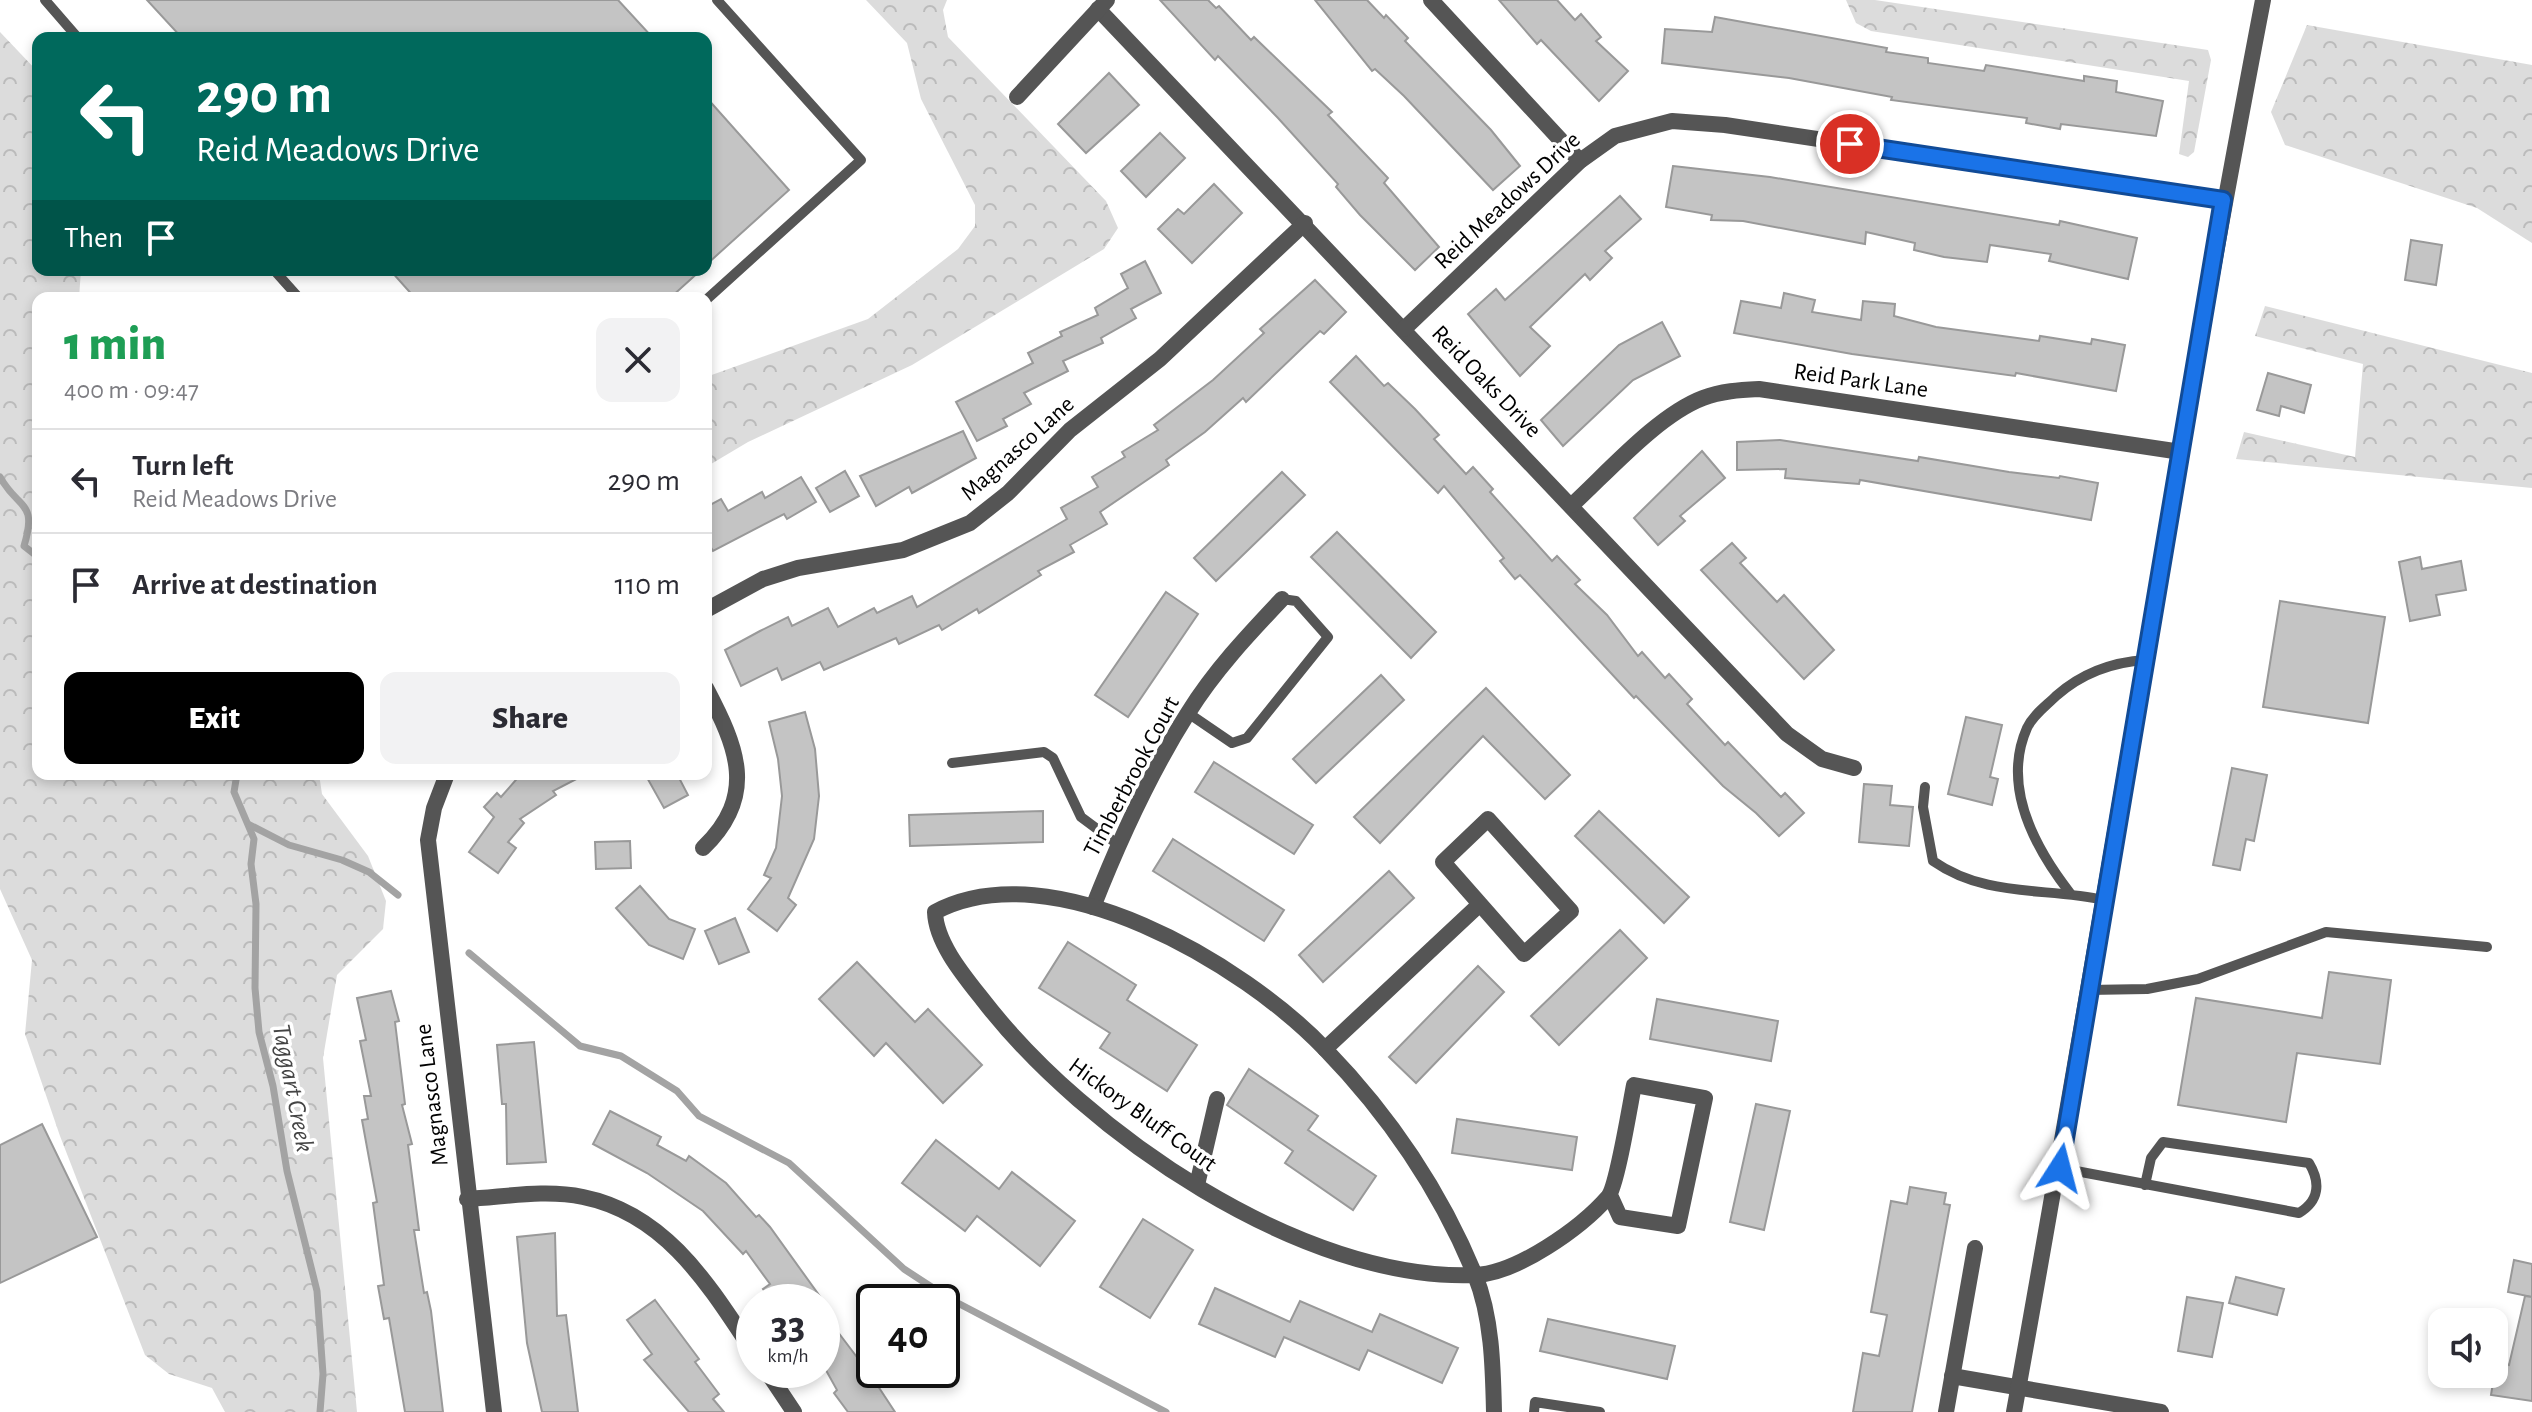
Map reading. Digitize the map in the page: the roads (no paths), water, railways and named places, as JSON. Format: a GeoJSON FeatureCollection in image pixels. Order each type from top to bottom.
{"type":"FeatureCollection","features":[{"type":"Feature","properties":{"kind":"street"},"geometry":{"type":"LineString","coordinates":[[1431,0],[1580,161]]}},
{"type":"Feature","properties":{"kind":"street"},"geometry":{"type":"LineString","coordinates":[[2014,1412],[2060,1168],[2223,200],[2263,0]]}},
{"type":"Feature","properties":{"kind":"street"},"geometry":{"type":"LineString","coordinates":[[1017,97],[1102,4]]}},
{"type":"Feature","properties":{"kind":"street","name":"Reid Oaks Drive"},"geometry":{"type":"LineString","coordinates":[[1102,4],[1787,734],[1822,759],[1854,768]]}},
{"type":"Feature","properties":{"kind":"street","name":"Reid Meadows Drive"},"geometry":{"type":"LineString","coordinates":[[1404,329],[1580,161],[1615,136],[1661,123],[1741,127],[2223,200]]}},
{"type":"Feature","properties":{"kind":"street","name":"Magnasco Lane"},"geometry":{"type":"LineString","coordinates":[[712,607],[763,579],[798,568],[903,550],[970,523],[1008,493],[1070,430],[1160,359],[1305,223]]}},
{"type":"Feature","properties":{"kind":"street","name":"Reid Park Lane"},"geometry":{"type":"LineString","coordinates":[[1572,505],[1680,411],[1702,398],[1729,391],[1759,389],[2181,452]]}},
{"type":"Feature","properties":{"kind":"street","name":"Timberbrook Court"},"geometry":{"type":"LineString","coordinates":[[1093,907],[1120,846],[1188,713],[1233,651],[1282,599]]}},
{"type":"Feature","properties":{"kind":"street"},"geometry":{"type":"LineString","coordinates":[[703,848],[721,831],[737,794],[737,758],[712,699]]}},
{"type":"Feature","properties":{"kind":"street","name":"Magnasco Lane"},"geometry":{"type":"LineString","coordinates":[[445,780],[434,808],[428,840],[467,1199],[494,1412]]}},
{"type":"Feature","properties":{"kind":"street"},"geometry":{"type":"LineString","coordinates":[[1488,819],[1571,911],[1524,954],[1480,904],[1443,862],[1488,819]]}},
{"type":"Feature","properties":{"kind":"street","name":"Hickory Bluff Court"},"geometry":{"type":"LineString","coordinates":[[1093,907],[1020,895],[954,901],[935,912],[935,926],[967,980],[1042,1069],[1093,1114],[1197,1185],[1277,1228],[1362,1261],[1475,1276],[1503,1270],[1532,1255],[1565,1234],[1610,1195]]}},
{"type":"Feature","properties":{"kind":"street"},"geometry":{"type":"LineString","coordinates":[[1325,1049],[1480,904]]}},
{"type":"Feature","properties":{"kind":"street"},"geometry":{"type":"LineString","coordinates":[[1093,907],[1129,919],[1221,967],[1295,1020],[1325,1049],[1403,1142],[1434,1192],[1475,1276],[1489,1329],[1494,1412]]}},
{"type":"Feature","properties":{"kind":"street"},"geometry":{"type":"LineString","coordinates":[[1634,1085],[1705,1098],[1678,1226],[1620,1217],[1610,1195],[1634,1085]]}},
{"type":"Feature","properties":{"kind":"street"},"geometry":{"type":"LineString","coordinates":[[1197,1185],[1217,1099]]}},
{"type":"Feature","properties":{"kind":"street"},"geometry":{"type":"LineString","coordinates":[[467,1199],[543,1194],[583,1197],[643,1223],[677,1246],[736,1328]]}},
{"type":"Feature","properties":{"kind":"street"},"geometry":{"type":"LineString","coordinates":[[1946,1412],[1975,1248]]}},
{"type":"Feature","properties":{"kind":"street"},"geometry":{"type":"LineString","coordinates":[[1952,1376],[2161,1412]]}},
{"type":"Feature","properties":{"kind":"street"},"geometry":{"type":"LineString","coordinates":[[778,1388],[794,1412]]}},
{"type":"Feature","properties":{"kind":"lane"},"geometry":{"type":"LineString","coordinates":[[45,0],[73,32]]}},
{"type":"Feature","properties":{"kind":"lane"},"geometry":{"type":"LineString","coordinates":[[712,295],[861,160],[717,0]]}},
{"type":"Feature","properties":{"kind":"lane"},"geometry":{"type":"LineString","coordinates":[[279,276],[294,292]]}},
{"type":"Feature","properties":{"kind":"lane"},"geometry":{"type":"LineString","coordinates":[[1188,713],[1232,743],[1247,738],[1328,637],[1327,632],[1296,601],[1282,599]]}},
{"type":"Feature","properties":{"kind":"lane"},"geometry":{"type":"LineString","coordinates":[[2070,893],[2048,864],[2026,822],[2017,778],[2027,728],[2065,688],[2094,671],[2119,662],[2146,660]]}},
{"type":"Feature","properties":{"kind":"lane"},"geometry":{"type":"LineString","coordinates":[[952,763],[1044,752],[1053,758],[1081,817],[1120,846]]}},
{"type":"Feature","properties":{"kind":"lane"},"geometry":{"type":"LineString","coordinates":[[1925,787],[1923,807],[1933,861],[1952,875],[1993,888],[2040,894],[2070,893],[2104,900]]}},
{"type":"Feature","properties":{"kind":"lane"},"geometry":{"type":"LineString","coordinates":[[2088,990],[2147,989],[2198,979],[2326,932],[2487,947]]}},
{"type":"Feature","properties":{"kind":"lane"},"geometry":{"type":"LineString","coordinates":[[2060,1168],[2145,1185],[2299,1213],[2310,1207],[2317,1190],[2316,1174],[2309,1163],[2163,1142],[2151,1158],[2145,1185]]}},
{"type":"Feature","properties":{"kind":"lane"},"geometry":{"type":"LineString","coordinates":[[1534,1412],[1535,1402],[1600,1412]]}},
{"type":"Feature","properties":{"kind":"waterway","name":"Taggart Creek"},"geometry":{"type":"LineString","coordinates":[[0,477],[27,513],[29,520],[24,546],[32,552]]}},
{"type":"Feature","properties":{"kind":"waterway","name":"Taggart Creek"},"geometry":{"type":"LineString","coordinates":[[236,780],[234,792],[254,839],[251,864],[256,904],[255,988],[259,1032],[273,1086],[287,1171],[317,1291],[323,1374],[320,1412]]}},
{"type":"Feature","properties":{"kind":"waterway"},"geometry":{"type":"LineString","coordinates":[[250,825],[289,845],[342,860],[369,872],[398,895]]}},
{"type":"Feature","properties":{"kind":"waterway"},"geometry":{"type":"LineString","coordinates":[[469,953],[580,1046],[621,1056],[677,1091],[699,1116],[789,1163],[904,1269],[950,1299],[1166,1412]]}}]}
